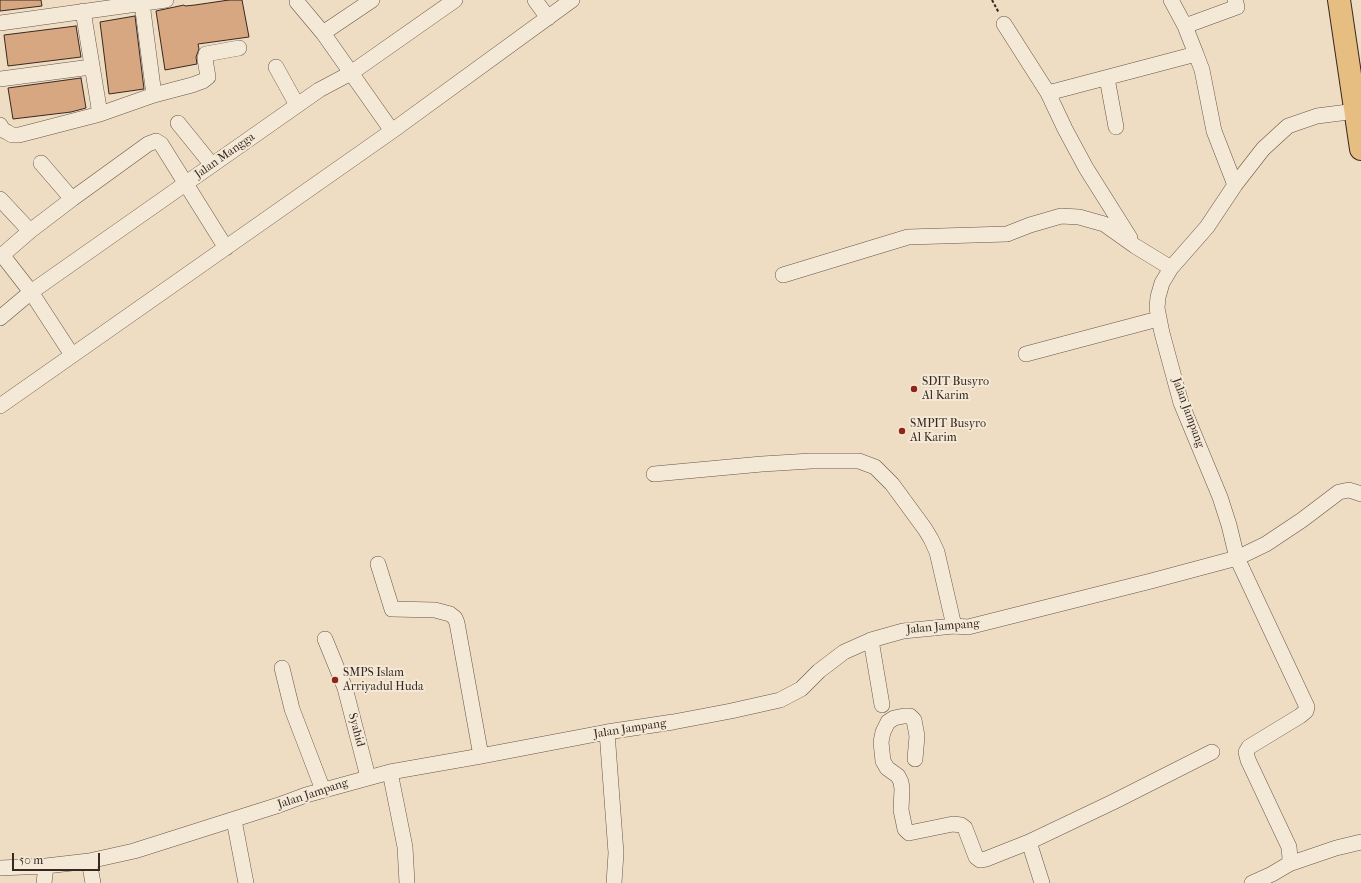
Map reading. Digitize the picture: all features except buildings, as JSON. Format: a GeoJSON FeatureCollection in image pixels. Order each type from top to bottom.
{"type":"FeatureCollection","features":[{"type":"Feature","properties":{"kind":"highway"},"geometry":{"type":"LineString","coordinates":[[1339,0],[1361,149]]}},
{"type":"Feature","properties":{"kind":"street"},"geometry":{"type":"LineString","coordinates":[[0,23],[90,7],[166,0]]}},
{"type":"Feature","properties":{"kind":"street"},"geometry":{"type":"LineString","coordinates":[[323,33],[372,0]]}},
{"type":"Feature","properties":{"kind":"street","name":"Jalan Mangga"},"geometry":{"type":"LineString","coordinates":[[0,318],[31,292],[297,105],[319,90],[351,74],[455,0]]}},
{"type":"Feature","properties":{"kind":"street"},"geometry":{"type":"LineString","coordinates":[[536,0],[548,18]]}},
{"type":"Feature","properties":{"kind":"street"},"geometry":{"type":"LineString","coordinates":[[0,406],[392,131],[572,0]]}},
{"type":"Feature","properties":{"kind":"street"},"geometry":{"type":"LineString","coordinates":[[1171,0],[1185,26],[1202,70],[1214,131],[1235,185]]}},
{"type":"Feature","properties":{"kind":"street"},"geometry":{"type":"LineString","coordinates":[[1185,26],[1237,7],[1235,0]]}},
{"type":"Feature","properties":{"kind":"street"},"geometry":{"type":"LineString","coordinates":[[297,2],[323,33],[392,131]]}},
{"type":"Feature","properties":{"kind":"street"},"geometry":{"type":"LineString","coordinates":[[142,3],[154,95]]}},
{"type":"Feature","properties":{"kind":"street"},"geometry":{"type":"LineString","coordinates":[[90,7],[92,67],[100,114]]}},
{"type":"Feature","properties":{"kind":"street"},"geometry":{"type":"LineString","coordinates":[[1004,24],[1048,93],[1065,130],[1083,162],[1135,246]]}},
{"type":"Feature","properties":{"kind":"street"},"geometry":{"type":"LineString","coordinates":[[0,124],[3,130],[19,135],[100,114],[154,95],[192,85],[203,81],[208,77],[205,59],[206,54],[239,48]]}},
{"type":"Feature","properties":{"kind":"street"},"geometry":{"type":"LineString","coordinates":[[1048,93],[1196,54]]}},
{"type":"Feature","properties":{"kind":"street"},"geometry":{"type":"LineString","coordinates":[[0,79],[92,67]]}},
{"type":"Feature","properties":{"kind":"street"},"geometry":{"type":"LineString","coordinates":[[276,67],[297,105]]}},
{"type":"Feature","properties":{"kind":"street"},"geometry":{"type":"LineString","coordinates":[[1107,78],[1116,127]]}},
{"type":"Feature","properties":{"kind":"street","name":"Jalan Jampang"},"geometry":{"type":"LineString","coordinates":[[0,868],[46,866],[89,861],[134,851],[368,777],[607,732],[673,722],[780,700],[801,689],[819,671],[844,652],[871,640],[903,630],[954,626],[968,627],[1151,582],[1237,558],[1220,497],[1182,403],[1158,319],[1157,308],[1160,290],[1162,283],[1171,268],[1207,227],[1235,185],[1263,149],[1288,126],[1317,116],[1356,111]]}},
{"type":"Feature","properties":{"kind":"street"},"geometry":{"type":"LineString","coordinates":[[178,123],[212,166]]}},
{"type":"Feature","properties":{"kind":"street"},"geometry":{"type":"LineString","coordinates":[[72,355],[31,292],[2,256],[30,231],[148,144],[156,141],[161,144],[226,248]]}},
{"type":"Feature","properties":{"kind":"street"},"geometry":{"type":"LineString","coordinates":[[41,163],[72,199]]}},
{"type":"Feature","properties":{"kind":"street"},"geometry":{"type":"LineString","coordinates":[[0,199],[30,231]]}},
{"type":"Feature","properties":{"kind":"street"},"geometry":{"type":"LineString","coordinates":[[783,274],[908,237],[1007,234],[1030,225],[1061,216],[1079,217],[1104,224],[1135,246],[1171,268]]}},
{"type":"Feature","properties":{"kind":"street"},"geometry":{"type":"LineString","coordinates":[[1026,354],[1158,319]]}},
{"type":"Feature","properties":{"kind":"street"},"geometry":{"type":"LineString","coordinates":[[654,474],[811,461],[859,461],[875,466],[892,484],[931,539],[936,552],[954,626]]}},
{"type":"Feature","properties":{"kind":"street"},"geometry":{"type":"LineString","coordinates":[[1289,864],[1289,847],[1248,760],[1246,752],[1249,747],[1300,716],[1306,711],[1307,707],[1237,558],[1266,544],[1302,520],[1339,492],[1349,490],[1361,494]]}},
{"type":"Feature","properties":{"kind":"street"},"geometry":{"type":"LineString","coordinates":[[378,564],[392,609],[435,610],[450,614],[455,618],[481,756]]}},
{"type":"Feature","properties":{"kind":"street","name":"Syahid"},"geometry":{"type":"LineString","coordinates":[[326,639],[345,688],[368,777]]}},
{"type":"Feature","properties":{"kind":"street"},"geometry":{"type":"LineString","coordinates":[[871,640],[882,705]]}},
{"type":"Feature","properties":{"kind":"street"},"geometry":{"type":"LineString","coordinates":[[282,668],[292,709],[323,790]]}},
{"type":"Feature","properties":{"kind":"street"},"geometry":{"type":"LineString","coordinates":[[916,759],[918,736],[914,720],[910,716],[894,718],[888,722],[883,732],[881,742],[883,761],[887,768],[898,776],[902,789],[901,810],[904,825],[909,834],[946,825],[961,825],[964,828],[976,856],[980,860],[1029,842],[1114,802],[1212,752]]}},
{"type":"Feature","properties":{"kind":"street"},"geometry":{"type":"LineString","coordinates":[[607,732],[616,853],[614,883]]}},
{"type":"Feature","properties":{"kind":"street"},"geometry":{"type":"LineString","coordinates":[[390,772],[405,847],[407,883]]}},
{"type":"Feature","properties":{"kind":"street"},"geometry":{"type":"LineString","coordinates":[[234,820],[246,883]]}},
{"type":"Feature","properties":{"kind":"street"},"geometry":{"type":"LineString","coordinates":[[1029,842],[1042,883]]}},
{"type":"Feature","properties":{"kind":"street"},"geometry":{"type":"LineString","coordinates":[[1252,883],[1289,864],[1336,848],[1361,842]]}},
{"type":"Feature","properties":{"kind":"street"},"geometry":{"type":"LineString","coordinates":[[89,861],[93,883]]}},
{"type":"Feature","properties":{"kind":"street"},"geometry":{"type":"LineString","coordinates":[[44,883],[46,866]]}},
{"type":"Feature","properties":{"kind":"place","name":"SDIT Busyro Al Karim"},"geometry":{"type":"Point","coordinates":[914,389]}},
{"type":"Feature","properties":{"kind":"place","name":"SMPIT Busyro Al Karim"},"geometry":{"type":"Point","coordinates":[902,431]}},
{"type":"Feature","properties":{"kind":"place","name":"SMPS Islam Arriyadul Huda"},"geometry":{"type":"Point","coordinates":[335,680]}}]}
